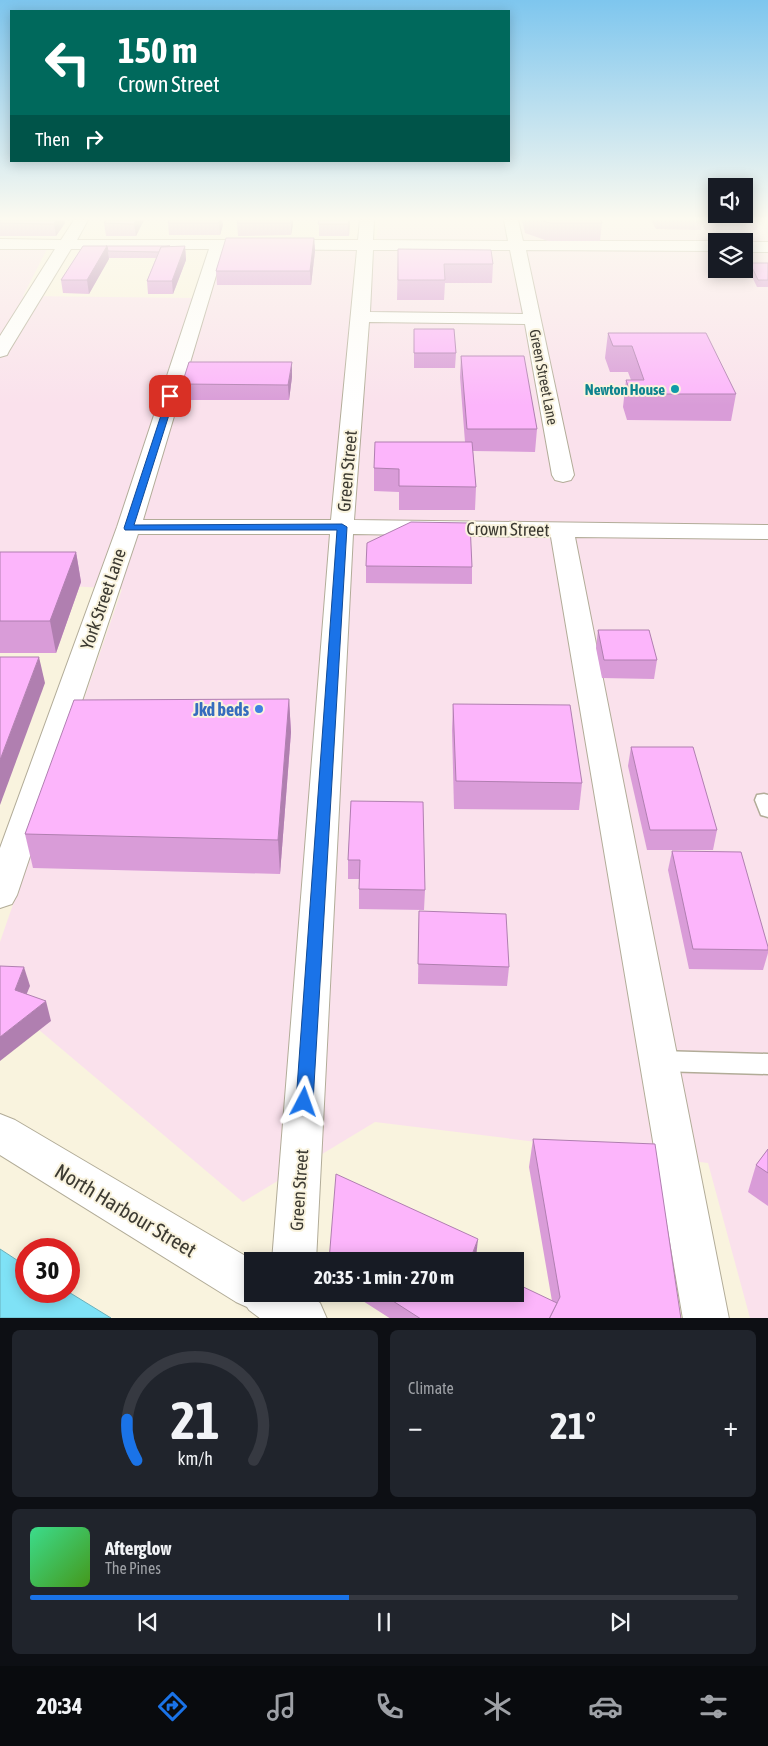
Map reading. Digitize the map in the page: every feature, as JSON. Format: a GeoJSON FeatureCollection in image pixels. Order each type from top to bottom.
{"type":"FeatureCollection","features":[{"type":"Feature","properties":{"kind":"street"},"geometry":{"type":"LineString","coordinates":[[0,351],[44,282]]}},
{"type":"Feature","properties":{"kind":"street","name":"York Street Lane"},"geometry":{"type":"LineString","coordinates":[[0,895],[129,528],[207,282]]}},
{"type":"Feature","properties":{"kind":"street","name":"Green Street"},"geometry":{"type":"LineString","coordinates":[[295,1252],[342,527],[363,282]]}},
{"type":"Feature","properties":{"kind":"street","name":"Green Street Lane"},"geometry":{"type":"LineString","coordinates":[[524,282],[533,319],[563,475]]}},
{"type":"Feature","properties":{"kind":"street"},"geometry":{"type":"LineString","coordinates":[[361,316],[533,319]]}},
{"type":"Feature","properties":{"kind":"street","name":"Crown Street"},"geometry":{"type":"LineString","coordinates":[[129,528],[342,527],[768,532]]}},
{"type":"Feature","properties":{"kind":"street"},"geometry":{"type":"LineString","coordinates":[[562,530],[706,1318]]}},
{"type":"Feature","properties":{"kind":"street","name":"North Harbour Street"},"geometry":{"type":"LineString","coordinates":[[0,1133],[244,1281]]}},
{"type":"Feature","properties":{"kind":"lane"},"geometry":{"type":"LineString","coordinates":[[659,1061],[768,1064]]}},
{"type":"Feature","properties":{"kind":"shaded area"},"geometry":{"type":"Polygon","coordinates":[[[0,282],[30,282],[23,296],[195,298],[200,282],[768,282],[768,1318],[750,1318],[708,1163],[375,1122],[243,1202],[0,997],[0,942],[122,589],[0,582],[0,282]]]}},
{"type":"Feature","properties":{"kind":"water"},"geometry":{"type":"Polygon","coordinates":[[[0,1249],[15,1259],[15,1303],[80,1303],[80,1299],[111,1318],[0,1318],[0,1249]]]}},
{"type":"Feature","properties":{"kind":"building"},"geometry":{"type":"Polygon","coordinates":[[[414,329],[454,329],[456,353],[414,353],[414,329]]]}},
{"type":"Feature","properties":{"kind":"building"},"geometry":{"type":"Polygon","coordinates":[[[608,333],[706,333],[736,394],[631,394],[626,380],[644,380],[632,346],[613,346],[608,333]]]}},
{"type":"Feature","properties":{"kind":"building"},"geometry":{"type":"Polygon","coordinates":[[[461,356],[524,356],[537,429],[467,429],[461,356]]]}},
{"type":"Feature","properties":{"kind":"building"},"geometry":{"type":"Polygon","coordinates":[[[189,362],[292,362],[288,385],[182,384],[189,362]]]}},
{"type":"Feature","properties":{"kind":"building"},"geometry":{"type":"Polygon","coordinates":[[[375,442],[472,442],[476,487],[399,486],[399,469],[374,468],[375,442]]]}},
{"type":"Feature","properties":{"kind":"building"},"geometry":{"type":"Polygon","coordinates":[[[411,522],[470,523],[472,567],[366,566],[367,543],[411,522]]]}},
{"type":"Feature","properties":{"kind":"building"},"geometry":{"type":"Polygon","coordinates":[[[0,552],[76,552],[50,621],[0,621],[0,552]]]}},
{"type":"Feature","properties":{"kind":"building"},"geometry":{"type":"Polygon","coordinates":[[[598,630],[649,630],[657,660],[604,660],[598,630]]]}},
{"type":"Feature","properties":{"kind":"building"},"geometry":{"type":"Polygon","coordinates":[[[0,657],[39,657],[0,760],[0,657]]]}},
{"type":"Feature","properties":{"kind":"building"},"geometry":{"type":"Polygon","coordinates":[[[289,699],[278,840],[25,834],[74,700],[289,699]]]}},
{"type":"Feature","properties":{"kind":"building"},"geometry":{"type":"Polygon","coordinates":[[[453,704],[570,705],[582,783],[456,781],[453,704]]]}},
{"type":"Feature","properties":{"kind":"building"},"geometry":{"type":"Polygon","coordinates":[[[631,747],[693,747],[717,830],[650,830],[631,747]]]}},
{"type":"Feature","properties":{"kind":"building"},"geometry":{"type":"Polygon","coordinates":[[[351,801],[423,802],[425,890],[359,889],[360,860],[348,860],[351,801]]]}},
{"type":"Feature","properties":{"kind":"building"},"geometry":{"type":"Polygon","coordinates":[[[672,851],[741,852],[768,950],[693,949],[672,851]]]}},
{"type":"Feature","properties":{"kind":"building"},"geometry":{"type":"Polygon","coordinates":[[[419,911],[506,914],[509,967],[418,964],[419,911]]]}},
{"type":"Feature","properties":{"kind":"building"},"geometry":{"type":"Polygon","coordinates":[[[0,966],[24,967],[15,990],[46,1001],[0,1037],[0,966]]]}},
{"type":"Feature","properties":{"kind":"building"},"geometry":{"type":"Polygon","coordinates":[[[533,1139],[655,1144],[681,1318],[550,1318],[560,1297],[533,1139]]]}},
{"type":"Feature","properties":{"kind":"building"},"geometry":{"type":"Polygon","coordinates":[[[768,1149],[768,1173],[756,1165],[768,1149]]]}},
{"type":"Feature","properties":{"kind":"building"},"geometry":{"type":"Polygon","coordinates":[[[336,1174],[478,1239],[473,1252],[330,1252],[336,1174]]]}},
{"type":"Feature","properties":{"kind":"building"},"geometry":{"type":"Polygon","coordinates":[[[524,1287],[557,1303],[550,1318],[419,1318],[394,1302],[524,1302],[524,1287]]]}},
{"type":"Feature","properties":{"kind":"place","name":"Newton House"},"geometry":{"type":"Point","coordinates":[675,389]}},
{"type":"Feature","properties":{"kind":"place","name":"Jkd beds"},"geometry":{"type":"Point","coordinates":[259,709]}},
{"type":"Feature","properties":{"kind":"route"},"geometry":{"type":"LineString","coordinates":[[170,396],[129,528],[342,527],[304,1102]]}}]}
